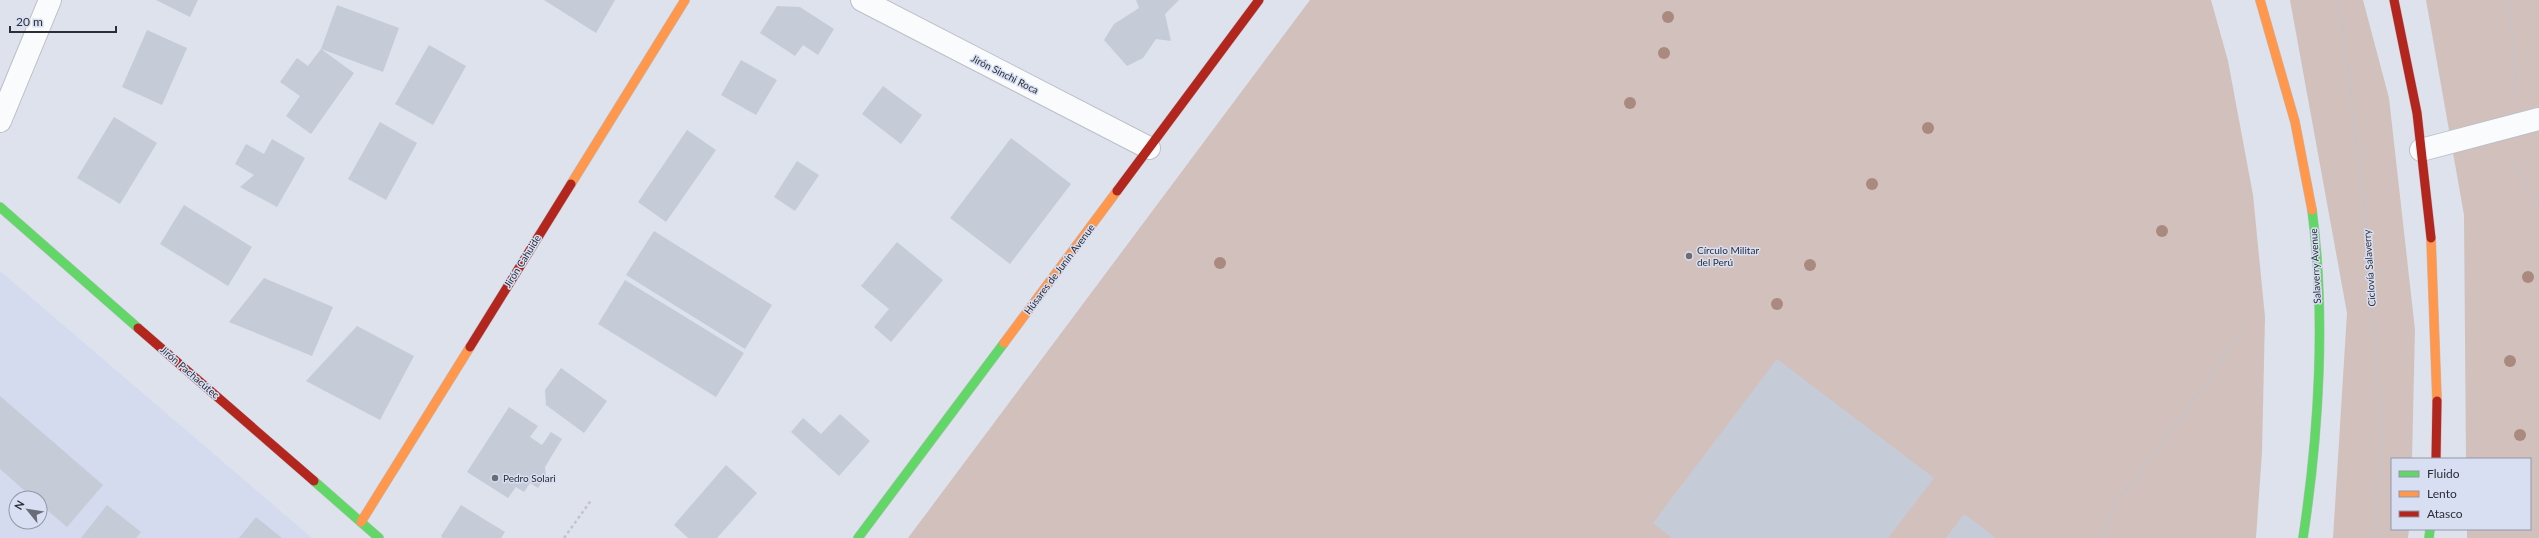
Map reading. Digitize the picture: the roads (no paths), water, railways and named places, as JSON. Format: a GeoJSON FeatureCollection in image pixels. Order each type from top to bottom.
{"type":"FeatureCollection","features":[{"type":"Feature","properties":{"kind":"street"},"geometry":{"type":"LineString","coordinates":[[0,120],[50,0]]}},
{"type":"Feature","properties":{"kind":"street","name":"Jirón Cahuide"},"geometry":{"type":"LineString","coordinates":[[360,522],[685,0]]}},
{"type":"Feature","properties":{"kind":"street","name":"Jirón Sinchi Roca"},"geometry":{"type":"LineString","coordinates":[[862,0],[1149,148]]}},
{"type":"Feature","properties":{"kind":"street","name":"Húsares de Junín Avenue"},"geometry":{"type":"LineString","coordinates":[[858,538],[1259,0]]}},
{"type":"Feature","properties":{"kind":"street","name":"Salaverry Avenue"},"geometry":{"type":"LineString","coordinates":[[2260,0],[2298,135],[2310,197],[2317,257],[2318,326],[2312,473],[2303,538]]}},
{"type":"Feature","properties":{"kind":"street"},"geometry":{"type":"LineString","coordinates":[[2394,0],[2421,150],[2434,300],[2437,402],[2436,458]]}},
{"type":"Feature","properties":{"kind":"street"},"geometry":{"type":"LineString","coordinates":[[2421,150],[2529,122]]}},
{"type":"Feature","properties":{"kind":"street","name":"Jirón Pachacútec"},"geometry":{"type":"LineString","coordinates":[[0,207],[379,538]]}},
{"type":"Feature","properties":{"kind":"place","name":"Círculo Militar del Perú"},"geometry":{"type":"Point","coordinates":[1689,256]}},
{"type":"Feature","properties":{"kind":"place","name":"Pedro Solari"},"geometry":{"type":"Point","coordinates":[495,478]}}]}
